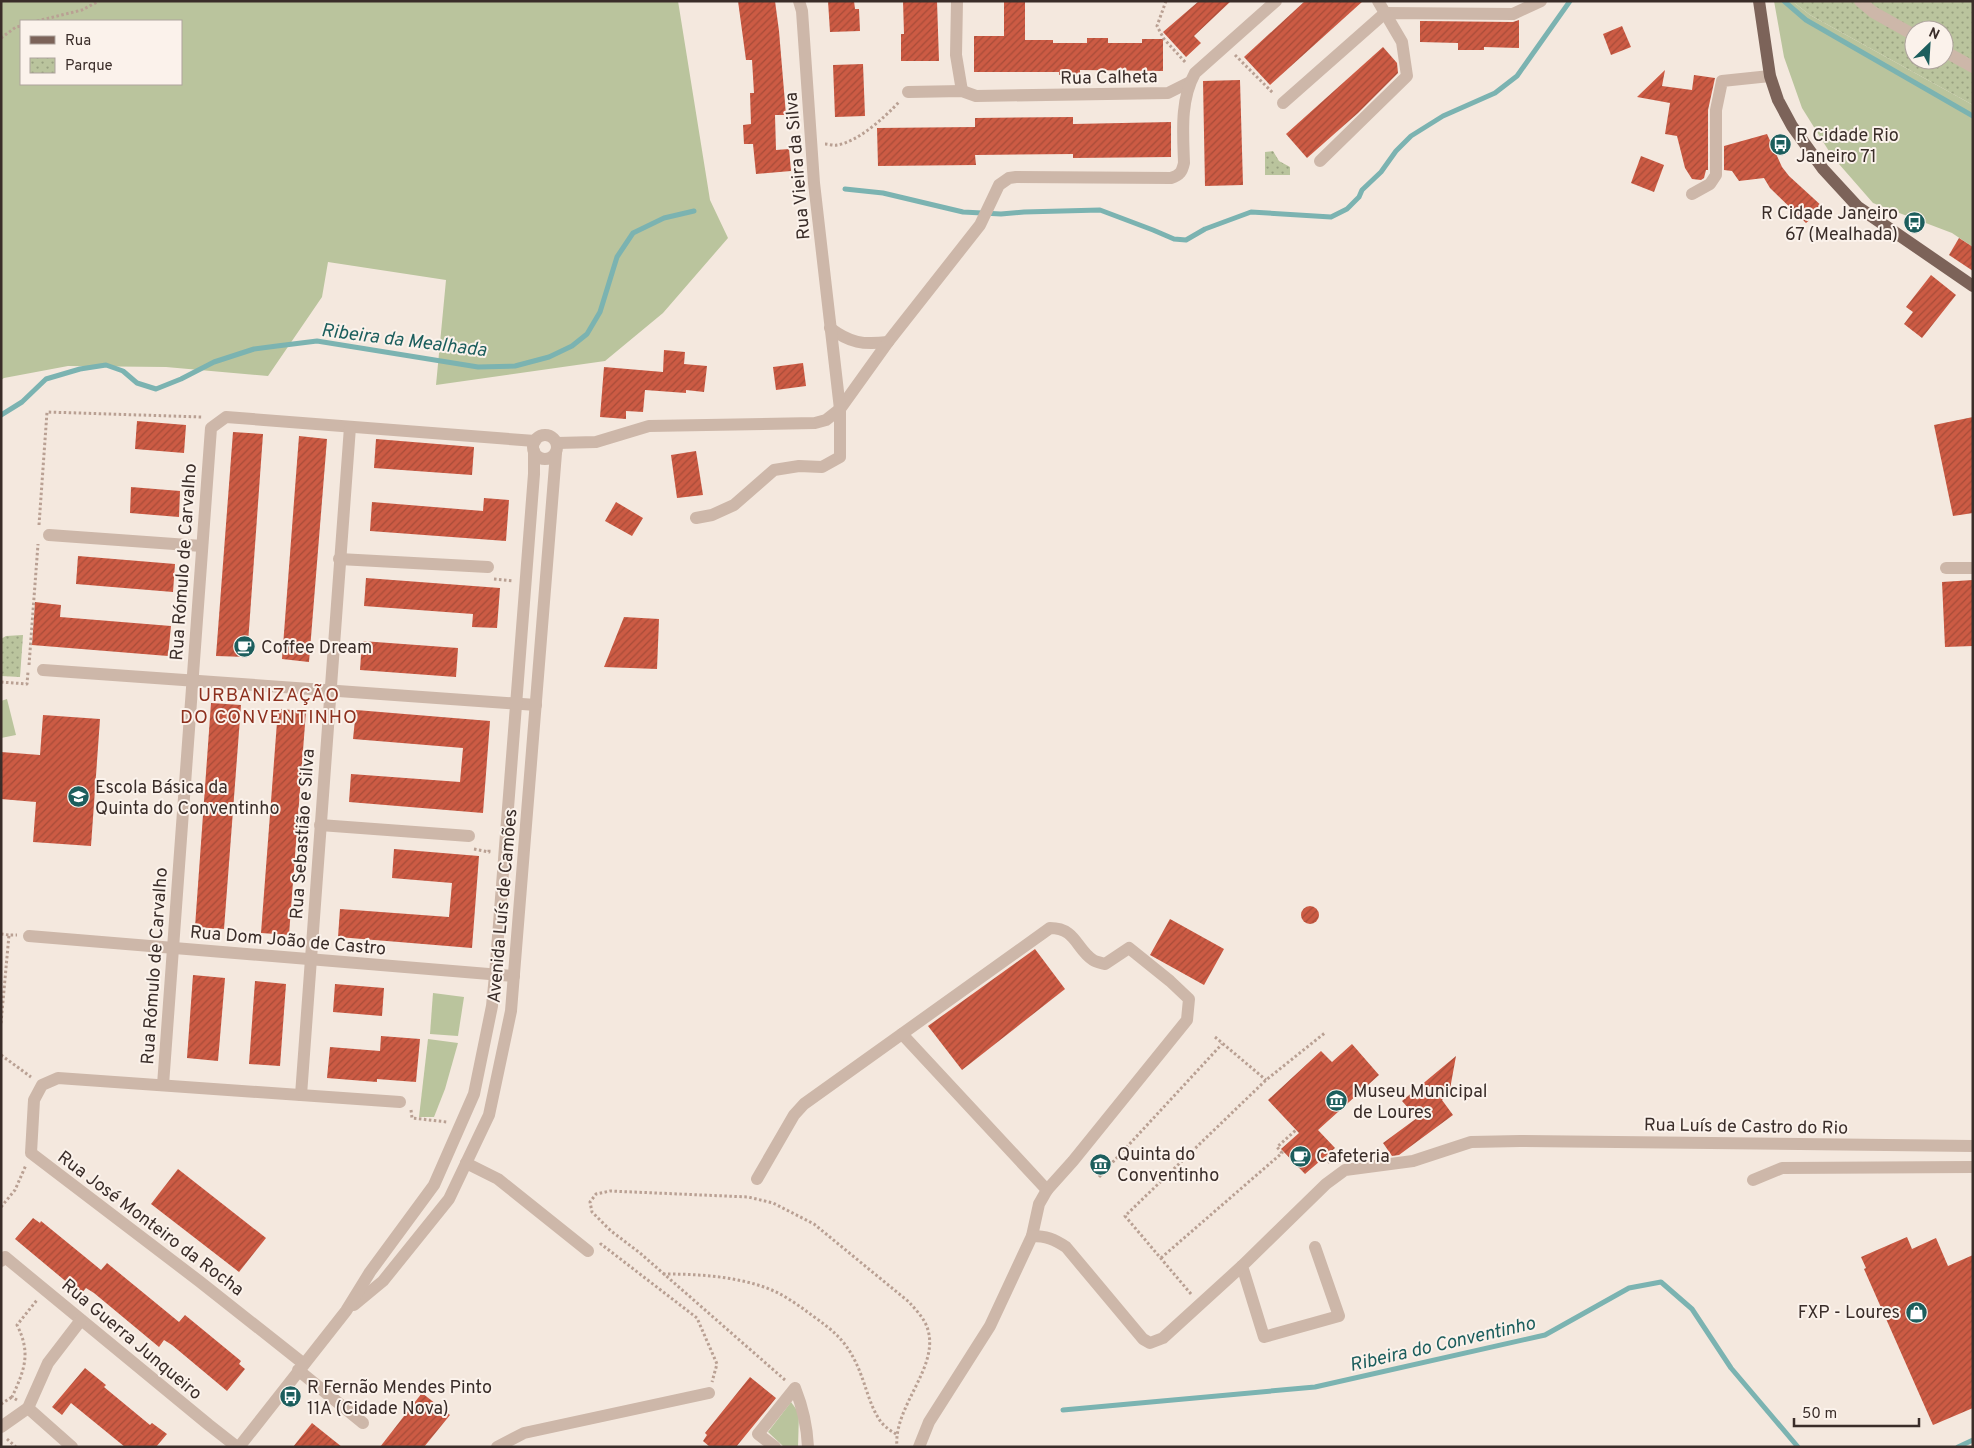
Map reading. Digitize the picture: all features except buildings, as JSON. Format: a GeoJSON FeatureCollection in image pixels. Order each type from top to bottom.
{"type":"FeatureCollection","features":[{"type":"Feature","properties":{"kind":"main road"},"geometry":{"type":"LineString","coordinates":[[1759,1],[1770,76],[1778,100],[1792,126],[1823,169],[1858,207],[1973,286]]}},
{"type":"Feature","properties":{"kind":"street","name":"Rua Vieira da Silva"},"geometry":{"type":"LineString","coordinates":[[696,518],[712,515],[734,505],[774,470],[799,466],[822,466],[840,457],[840,409],[811,142],[802,11],[799,1]]}},
{"type":"Feature","properties":{"kind":"street"},"geometry":{"type":"LineString","coordinates":[[956,1],[956,55],[962,91]]}},
{"type":"Feature","properties":{"kind":"street","name":"Rua Calheta"},"geometry":{"type":"LineString","coordinates":[[908,92],[962,91],[976,96],[1168,93],[1192,78],[1276,1]]}},
{"type":"Feature","properties":{"kind":"street"},"geometry":{"type":"LineString","coordinates":[[1320,161],[1407,76],[1402,42],[1378,1]]}},
{"type":"Feature","properties":{"kind":"street"},"geometry":{"type":"LineString","coordinates":[[1283,103],[1385,13],[1513,14],[1541,1]]}},
{"type":"Feature","properties":{"kind":"street"},"geometry":{"type":"LineString","coordinates":[[1860,1],[1873,12],[1904,29]]}},
{"type":"Feature","properties":{"kind":"street"},"geometry":{"type":"LineString","coordinates":[[1954,57],[1973,67]]}},
{"type":"Feature","properties":{"kind":"street"},"geometry":{"type":"LineString","coordinates":[[1692,194],[1710,184],[1716,174],[1716,110],[1722,81],[1770,76]]}},
{"type":"Feature","properties":{"kind":"street"},"geometry":{"type":"LineString","coordinates":[[556,448],[596,442],[649,426],[815,423],[826,420],[840,409],[888,342],[980,225],[998,186],[1003,182],[1016,177],[1171,178],[1179,176],[1184,163],[1184,103],[1192,78]]}},
{"type":"Feature","properties":{"kind":"street"},"geometry":{"type":"LineString","coordinates":[[830,328],[843,338],[858,343],[888,342]]}},
{"type":"Feature","properties":{"kind":"street"},"geometry":{"type":"LineString","coordinates":[[226,417],[350,427],[534,446]]}},
{"type":"Feature","properties":{"kind":"street","name":"Rua Rómulo de Carvalho"},"geometry":{"type":"LineString","coordinates":[[163,1085],[210,428],[226,417]]}},
{"type":"Feature","properties":{"kind":"street","name":"Rua Sebastião e Silva"},"geometry":{"type":"LineString","coordinates":[[301,1095],[350,427]]}},
{"type":"Feature","properties":{"kind":"street"},"geometry":{"type":"LineString","coordinates":[[534,446],[540,436],[548,435],[556,448]]}},
{"type":"Feature","properties":{"kind":"street"},"geometry":{"type":"LineString","coordinates":[[534,446],[542,459],[550,458],[556,448]]}},
{"type":"Feature","properties":{"kind":"street","name":"Avenida Luís de Camões"},"geometry":{"type":"LineString","coordinates":[[238,1447],[346,1311],[370,1272],[434,1185],[474,1094],[492,1006],[495,975],[534,474],[534,446]]}},
{"type":"Feature","properties":{"kind":"street","name":"Avenida Luís de Camões"},"geometry":{"type":"LineString","coordinates":[[346,1311],[383,1281],[449,1199],[489,1115],[511,1011],[556,448]]}},
{"type":"Feature","properties":{"kind":"street"},"geometry":{"type":"LineString","coordinates":[[42,535],[202,546]]}},
{"type":"Feature","properties":{"kind":"street"},"geometry":{"type":"LineString","coordinates":[[339,559],[488,567]]}},
{"type":"Feature","properties":{"kind":"street"},"geometry":{"type":"LineString","coordinates":[[1946,568],[1973,568]]}},
{"type":"Feature","properties":{"kind":"street"},"geometry":{"type":"LineString","coordinates":[[43,670],[536,705]]}},
{"type":"Feature","properties":{"kind":"street"},"geometry":{"type":"LineString","coordinates":[[320,825],[469,836]]}},
{"type":"Feature","properties":{"kind":"street"},"geometry":{"type":"LineString","coordinates":[[757,1179],[794,1115],[804,1104],[1050,928],[1060,928],[1071,936],[1093,960],[1105,964],[1129,948],[1170,981],[1188,999],[1187,1020],[1073,1161],[1047,1190],[1039,1204],[1032,1236],[990,1326],[929,1422],[918,1447]]}},
{"type":"Feature","properties":{"kind":"street","name":"Rua Dom João de Castro"},"geometry":{"type":"LineString","coordinates":[[29,936],[514,976]]}},
{"type":"Feature","properties":{"kind":"street"},"geometry":{"type":"LineString","coordinates":[[902,1034],[1047,1190]]}},
{"type":"Feature","properties":{"kind":"street"},"geometry":{"type":"LineString","coordinates":[[42,1085],[58,1078],[400,1102]]}},
{"type":"Feature","properties":{"kind":"street","name":"Rua José Monteiro da Rocha"},"geometry":{"type":"LineString","coordinates":[[42,1085],[34,1100],[31,1153],[199,1281],[301,1367],[363,1423]]}},
{"type":"Feature","properties":{"kind":"street","name":"Rua Luís de Castro do Rio"},"geometry":{"type":"LineString","coordinates":[[1032,1236],[1054,1239],[1066,1247],[1143,1339],[1150,1343],[1163,1338],[1242,1266],[1326,1184],[1345,1170],[1413,1161],[1471,1142],[1520,1140],[1973,1146]]}},
{"type":"Feature","properties":{"kind":"street"},"geometry":{"type":"LineString","coordinates":[[466,1163],[498,1180],[588,1251]]}},
{"type":"Feature","properties":{"kind":"street"},"geometry":{"type":"LineString","coordinates":[[1753,1180],[1782,1168],[1973,1167]]}},
{"type":"Feature","properties":{"kind":"street"},"geometry":{"type":"LineString","coordinates":[[1242,1266],[1264,1338],[1339,1316],[1315,1247]]}},
{"type":"Feature","properties":{"kind":"street","name":"Rua Guerra Junqueiro"},"geometry":{"type":"LineString","coordinates":[[3,1259],[45,1290],[208,1425],[238,1447]]}},
{"type":"Feature","properties":{"kind":"street"},"geometry":{"type":"LineString","coordinates":[[1,1428],[28,1408],[48,1363],[81,1320]]}},
{"type":"Feature","properties":{"kind":"street"},"geometry":{"type":"LineString","coordinates":[[775,1447],[758,1434],[795,1388],[803,1408],[807,1427],[808,1447]]}},
{"type":"Feature","properties":{"kind":"street"},"geometry":{"type":"LineString","coordinates":[[497,1447],[524,1433],[709,1392]]}},
{"type":"Feature","properties":{"kind":"street"},"geometry":{"type":"LineString","coordinates":[[28,1408],[72,1447]]}},
{"type":"Feature","properties":{"kind":"path"},"geometry":{"type":"LineString","coordinates":[[41,20],[82,10],[99,1]]}},
{"type":"Feature","properties":{"kind":"path"},"geometry":{"type":"LineString","coordinates":[[1166,1],[1157,26],[1192,78]]}},
{"type":"Feature","properties":{"kind":"path"},"geometry":{"type":"LineString","coordinates":[[1,38],[20,26]]}},
{"type":"Feature","properties":{"kind":"path"},"geometry":{"type":"LineString","coordinates":[[1226,46],[1283,103]]}},
{"type":"Feature","properties":{"kind":"path"},"geometry":{"type":"LineString","coordinates":[[811,142],[836,145],[856,138],[888,114],[908,92]]}},
{"type":"Feature","properties":{"kind":"path"},"geometry":{"type":"LineString","coordinates":[[1,682],[27,684],[42,535],[47,412],[226,417]]}},
{"type":"Feature","properties":{"kind":"path"},"geometry":{"type":"LineString","coordinates":[[488,567],[490,578],[525,583]]}},
{"type":"Feature","properties":{"kind":"path"},"geometry":{"type":"LineString","coordinates":[[28,669],[43,670]]}},
{"type":"Feature","properties":{"kind":"path"},"geometry":{"type":"LineString","coordinates":[[1,934],[29,936]]}},
{"type":"Feature","properties":{"kind":"path"},"geometry":{"type":"LineString","coordinates":[[1,1023],[9,935]]}},
{"type":"Feature","properties":{"kind":"path"},"geometry":{"type":"LineString","coordinates":[[1192,1295],[1125,1216],[1266,1080],[1326,1032]]}},
{"type":"Feature","properties":{"kind":"path"},"geometry":{"type":"LineString","coordinates":[[1215,1037],[1266,1080]]}},
{"type":"Feature","properties":{"kind":"path"},"geometry":{"type":"LineString","coordinates":[[1098,1177],[1222,1044]]}},
{"type":"Feature","properties":{"kind":"path"},"geometry":{"type":"LineString","coordinates":[[1,1055],[42,1085]]}},
{"type":"Feature","properties":{"kind":"path"},"geometry":{"type":"LineString","coordinates":[[400,1102],[411,1103],[412,1118],[461,1123]]}},
{"type":"Feature","properties":{"kind":"path"},"geometry":{"type":"LineString","coordinates":[[1161,1258],[1282,1152],[1277,1147],[1296,1130]]}},
{"type":"Feature","properties":{"kind":"path"},"geometry":{"type":"LineString","coordinates":[[1,1207],[15,1190],[31,1153]]}},
{"type":"Feature","properties":{"kind":"path"},"geometry":{"type":"LineString","coordinates":[[795,1388],[640,1253],[611,1231],[592,1212],[590,1202],[596,1194],[610,1191],[748,1198],[773,1203],[814,1224],[909,1302],[921,1316],[928,1330],[930,1348],[924,1367],[900,1420],[896,1434],[897,1447]]}},
{"type":"Feature","properties":{"kind":"path"},"geometry":{"type":"LineString","coordinates":[[588,1251],[601,1244],[697,1318],[717,1364],[709,1392]]}},
{"type":"Feature","properties":{"kind":"path"},"geometry":{"type":"LineString","coordinates":[[662,1274],[688,1274],[737,1280],[766,1288],[794,1302],[828,1326],[846,1344],[860,1370],[874,1409],[882,1424],[896,1434]]}},
{"type":"Feature","properties":{"kind":"path"},"geometry":{"type":"LineString","coordinates":[[1,1404],[12,1397],[22,1376],[26,1359],[23,1338],[17,1325],[45,1290]]}},
{"type":"Feature","properties":{"kind":"path"},"geometry":{"type":"LineString","coordinates":[[12,1397],[28,1408]]}},
{"type":"Feature","properties":{"kind":"green space"},"geometry":{"type":"Polygon","coordinates":[[[1,1],[678,1],[710,200],[728,238],[663,313],[605,361],[436,385],[446,280],[328,262],[322,297],[268,376],[166,367],[68,366],[1,380],[1,1]]]}},
{"type":"Feature","properties":{"kind":"green space"},"geometry":{"type":"Polygon","coordinates":[[[1774,1],[1792,1],[1810,15],[1904,67],[1904,70],[1910,70],[1973,105],[1973,247],[1952,233],[1873,203],[1832,156],[1802,108],[1784,57],[1774,1]]]}},
{"type":"Feature","properties":{"kind":"green space"},"geometry":{"type":"Polygon","coordinates":[[[1792,1],[1973,1],[1973,105],[1910,70],[1954,70],[1954,20],[1904,20],[1904,67],[1810,15],[1792,1]]]}},
{"type":"Feature","properties":{"kind":"green space"},"geometry":{"type":"Polygon","coordinates":[[[1273,151],[1279,161],[1290,167],[1290,175],[1265,175],[1265,152],[1273,151]]]}},
{"type":"Feature","properties":{"kind":"green space"},"geometry":{"type":"Polygon","coordinates":[[[23,635],[20,677],[1,676],[1,639],[6,636],[23,635]]]}},
{"type":"Feature","properties":{"kind":"green space"},"geometry":{"type":"Polygon","coordinates":[[[7,699],[16,735],[1,738],[1,701],[7,699]]]}},
{"type":"Feature","properties":{"kind":"green space"},"geometry":{"type":"Polygon","coordinates":[[[433,993],[464,997],[458,1036],[430,1034],[433,993]]]}},
{"type":"Feature","properties":{"kind":"green space"},"geometry":{"type":"Polygon","coordinates":[[[428,1039],[458,1043],[445,1089],[434,1117],[419,1117],[428,1039]]]}},
{"type":"Feature","properties":{"kind":"green space"},"geometry":{"type":"Polygon","coordinates":[[[791,1402],[799,1413],[798,1447],[784,1447],[768,1432],[791,1402]]]}},
{"type":"Feature","properties":{"kind":"waterway","name":"Ribeira da Mealhada"},"geometry":{"type":"LineString","coordinates":[[845,189],[883,193],[963,212],[1001,214],[1100,210],[1174,239],[1186,240],[1205,229],[1251,212],[1331,217],[1347,209],[1359,197],[1362,190],[1381,172],[1396,151],[1411,136],[1443,116],[1495,93],[1517,76],[1570,1]]}},
{"type":"Feature","properties":{"kind":"waterway","name":"Ribeira da Mealhada"},"geometry":{"type":"LineString","coordinates":[[1784,1],[1806,20],[1973,116]]}},
{"type":"Feature","properties":{"kind":"waterway","name":"Ribeira da Mealhada"},"geometry":{"type":"LineString","coordinates":[[1,415],[22,402],[46,379],[80,369],[106,365],[123,371],[137,383],[156,389],[214,362],[254,349],[317,341],[478,367],[515,366],[549,357],[572,346],[587,334],[600,312],[617,257],[633,233],[664,218],[694,211]]}},
{"type":"Feature","properties":{"kind":"waterway","name":"Ribeira do Conventinho"},"geometry":{"type":"LineString","coordinates":[[1063,1410],[1315,1387],[1545,1335],[1629,1288],[1661,1282],[1692,1309],[1731,1368],[1798,1447]]}},
{"type":"Feature","properties":{"kind":"waterway","name":"Ribeira do Conventinho"},"geometry":{"type":"LineString","coordinates":[[1958,1447],[1973,1440]]}},
{"type":"Feature","properties":{"kind":"place","name":"R Cidade Rio Janeiro 71"},"geometry":{"type":"Point","coordinates":[1780,145]}},
{"type":"Feature","properties":{"kind":"place","name":"R Cidade Janeiro 67 (Mealhada)"},"geometry":{"type":"Point","coordinates":[1914,223]}},
{"type":"Feature","properties":{"kind":"place","name":"Coffee Dream"},"geometry":{"type":"Point","coordinates":[245,647]}},
{"type":"Feature","properties":{"kind":"place","name":"Escola Básica da Quinta do Conventinho"},"geometry":{"type":"Point","coordinates":[79,797]}},
{"type":"Feature","properties":{"kind":"place","name":"Museu Municipal de Loures"},"geometry":{"type":"Point","coordinates":[1337,1101]}},
{"type":"Feature","properties":{"kind":"place","name":"Cafeteria"},"geometry":{"type":"Point","coordinates":[1300,1156]}},
{"type":"Feature","properties":{"kind":"place","name":"Quinta do Conventinho"},"geometry":{"type":"Point","coordinates":[1101,1164]}},
{"type":"Feature","properties":{"kind":"place","name":"FXP - Loures"},"geometry":{"type":"Point","coordinates":[1916,1312]}},
{"type":"Feature","properties":{"kind":"place","name":"R Fernão Mendes Pinto 11A (Cidade Nova)"},"geometry":{"type":"Point","coordinates":[291,1397]}},
{"type":"Feature","properties":{"kind":"district","name":"URBANIZAÇÃO DO CONVENTINHO"},"geometry":{"type":"Point","coordinates":[269,705]}}]}
